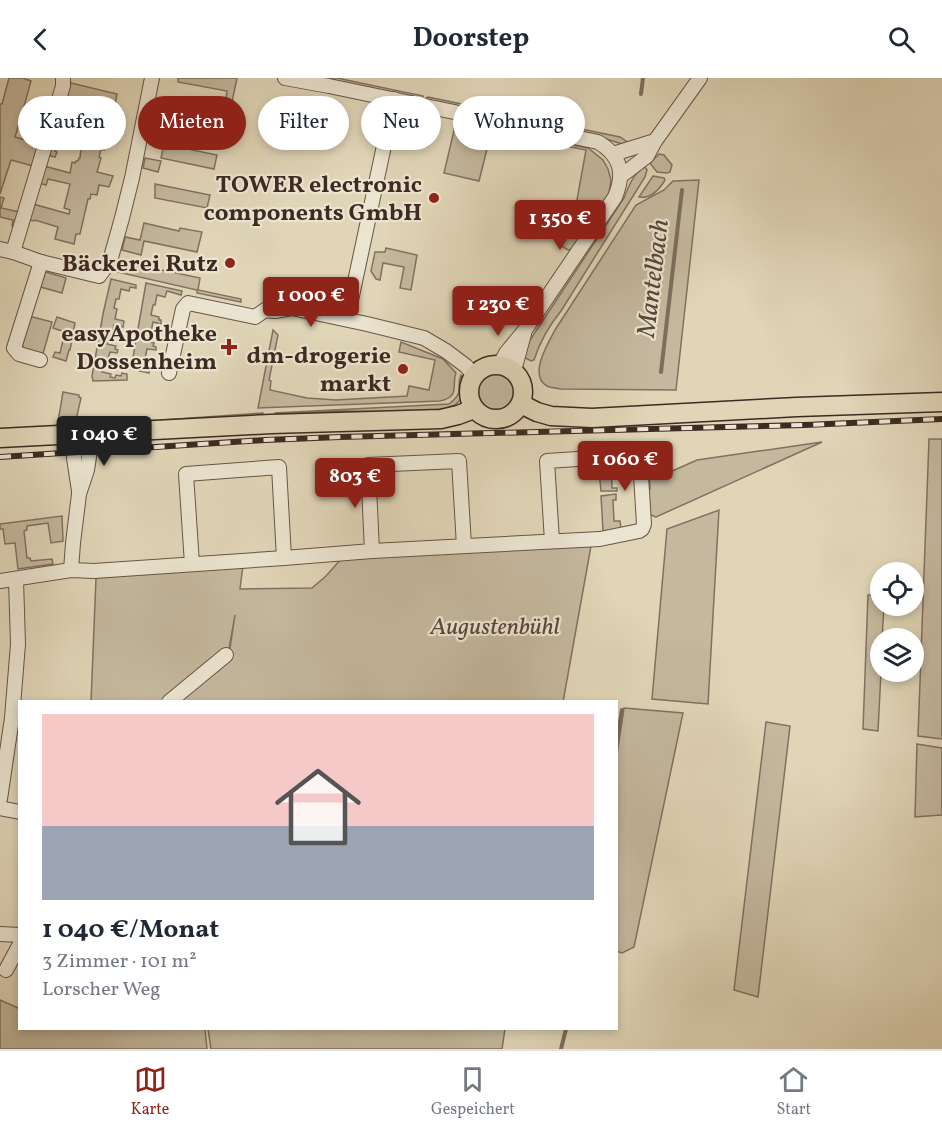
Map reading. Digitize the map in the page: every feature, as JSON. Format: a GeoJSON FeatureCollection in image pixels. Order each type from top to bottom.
{"type":"FeatureCollection","features":[{"type":"Feature","properties":{"kind":"main road"},"geometry":{"type":"LineString","coordinates":[[486,366],[507,368],[522,383],[524,390],[521,404],[507,417],[499,419],[481,415],[470,401],[470,383],[474,375],[486,366]]}},
{"type":"Feature","properties":{"kind":"main road"},"geometry":{"type":"LineString","coordinates":[[521,404],[551,417],[592,418],[797,406],[942,402]]}},
{"type":"Feature","properties":{"kind":"main road"},"geometry":{"type":"LineString","coordinates":[[0,438],[441,418],[474,409]]}},
{"type":"Feature","properties":{"kind":"street"},"geometry":{"type":"LineString","coordinates":[[63,78],[63,86],[7,251],[40,262],[99,276],[110,261],[132,178],[152,78]]}},
{"type":"Feature","properties":{"kind":"street"},"geometry":{"type":"LineString","coordinates":[[285,78],[378,96]]}},
{"type":"Feature","properties":{"kind":"street"},"geometry":{"type":"LineString","coordinates":[[620,181],[646,156],[700,78]]}},
{"type":"Feature","properties":{"kind":"street"},"geometry":{"type":"LineString","coordinates":[[441,109],[598,142],[613,154],[619,164],[620,181],[615,197],[525,330],[506,353],[507,368]]}},
{"type":"Feature","properties":{"kind":"street"},"geometry":{"type":"LineString","coordinates":[[613,154],[655,141]]}},
{"type":"Feature","properties":{"kind":"street"},"geometry":{"type":"LineString","coordinates":[[347,319],[383,150]]}},
{"type":"Feature","properties":{"kind":"street"},"geometry":{"type":"LineString","coordinates":[[39,360],[19,354],[14,348],[40,262]]}},
{"type":"Feature","properties":{"kind":"street"},"geometry":{"type":"LineString","coordinates":[[169,373],[183,309],[188,303],[255,317],[265,310],[292,308],[424,338],[446,351],[474,375]]}},
{"type":"Feature","properties":{"kind":"street"},"geometry":{"type":"LineString","coordinates":[[74,458],[84,434]]}},
{"type":"Feature","properties":{"kind":"street"},"geometry":{"type":"LineString","coordinates":[[71,570],[79,494],[90,457],[84,434]]}},
{"type":"Feature","properties":{"kind":"street"},"geometry":{"type":"LineString","coordinates":[[51,435],[71,452],[74,458],[79,494]]}},
{"type":"Feature","properties":{"kind":"street"},"geometry":{"type":"LineString","coordinates":[[0,581],[71,570],[94,571],[372,551],[552,542],[600,539],[642,529],[644,524],[638,455],[547,461],[552,542]]}},
{"type":"Feature","properties":{"kind":"street"},"geometry":{"type":"LineString","coordinates":[[372,551],[368,465],[459,461],[464,546]]}},
{"type":"Feature","properties":{"kind":"street"},"geometry":{"type":"LineString","coordinates":[[192,564],[186,474],[279,467],[284,558]]}},
{"type":"Feature","properties":{"kind":"street"},"geometry":{"type":"LineString","coordinates":[[0,799],[12,718],[18,644],[16,580]]}},
{"type":"Feature","properties":{"kind":"street"},"geometry":{"type":"LineString","coordinates":[[171,700],[226,655]]}},
{"type":"Feature","properties":{"kind":"street"},"geometry":{"type":"LineString","coordinates":[[0,808],[18,812]]}},
{"type":"Feature","properties":{"kind":"street"},"geometry":{"type":"LineString","coordinates":[[0,934],[18,935]]}},
{"type":"Feature","properties":{"kind":"street"},"geometry":{"type":"LineString","coordinates":[[6,970],[18,948]]}},
{"type":"Feature","properties":{"kind":"green space"},"geometry":{"type":"Polygon","coordinates":[[[9,78],[23,78],[31,81],[27,96],[18,96],[18,127],[15,137],[18,138],[18,150],[38,150],[33,166],[11,160],[0,194],[0,104],[2,104],[9,78]]]}},
{"type":"Feature","properties":{"kind":"green space"},"geometry":{"type":"Polygon","coordinates":[[[178,78],[237,78],[233,96],[226,96],[227,91],[178,82],[178,78]]]}},
{"type":"Feature","properties":{"kind":"green space"},"geometry":{"type":"Polygon","coordinates":[[[316,78],[337,78],[423,96],[404,96],[316,78]]]}},
{"type":"Feature","properties":{"kind":"green space"},"geometry":{"type":"Polygon","coordinates":[[[69,84],[117,94],[117,96],[65,96],[69,84]]]}},
{"type":"Feature","properties":{"kind":"green space"},"geometry":{"type":"Polygon","coordinates":[[[441,100],[453,102],[453,105],[441,102],[441,100]]]}},
{"type":"Feature","properties":{"kind":"green space"},"geometry":{"type":"Polygon","coordinates":[[[585,130],[620,137],[629,143],[622,144],[585,134],[585,130]]]}},
{"type":"Feature","properties":{"kind":"green space"},"geometry":{"type":"Polygon","coordinates":[[[453,135],[453,150],[487,150],[479,181],[444,173],[453,135]]]}},
{"type":"Feature","properties":{"kind":"green space"},"geometry":{"type":"Polygon","coordinates":[[[585,147],[603,160],[608,169],[611,180],[609,193],[572,249],[568,250],[558,244],[573,222],[585,147]]]}},
{"type":"Feature","properties":{"kind":"green space"},"geometry":{"type":"Polygon","coordinates":[[[49,150],[57,152],[55,157],[47,155],[49,150]]]}},
{"type":"Feature","properties":{"kind":"green space"},"geometry":{"type":"Polygon","coordinates":[[[81,150],[101,150],[97,172],[113,176],[109,187],[99,185],[97,195],[91,194],[88,199],[80,234],[76,234],[74,244],[55,239],[58,227],[29,220],[33,204],[69,214],[70,210],[64,208],[70,184],[48,179],[46,185],[39,183],[44,166],[70,173],[72,162],[75,163],[80,158],[81,150]]]}},
{"type":"Feature","properties":{"kind":"green space"},"geometry":{"type":"Polygon","coordinates":[[[163,150],[193,150],[217,155],[214,169],[161,158],[163,150]]]}},
{"type":"Feature","properties":{"kind":"green space"},"geometry":{"type":"Polygon","coordinates":[[[659,154],[664,155],[672,165],[670,172],[657,172],[650,163],[659,154]]]}},
{"type":"Feature","properties":{"kind":"green space"},"geometry":{"type":"Polygon","coordinates":[[[145,158],[161,161],[158,172],[143,168],[145,158]]]}},
{"type":"Feature","properties":{"kind":"green space"},"geometry":{"type":"Polygon","coordinates":[[[644,166],[647,170],[645,177],[548,329],[534,360],[531,361],[522,356],[524,349],[624,198],[634,177],[644,166]]]}},
{"type":"Feature","properties":{"kind":"green space"},"geometry":{"type":"Polygon","coordinates":[[[653,176],[665,180],[654,193],[647,197],[639,197],[653,176]]]}},
{"type":"Feature","properties":{"kind":"green space"},"geometry":{"type":"Polygon","coordinates":[[[699,180],[676,390],[561,389],[547,386],[539,375],[539,367],[548,343],[636,205],[664,190],[673,181],[699,180]]]}},
{"type":"Feature","properties":{"kind":"green space"},"geometry":{"type":"Polygon","coordinates":[[[155,184],[210,195],[207,208],[155,198],[155,184]]]}},
{"type":"Feature","properties":{"kind":"green space"},"geometry":{"type":"Polygon","coordinates":[[[0,197],[4,198],[1,208],[20,212],[17,228],[12,226],[13,220],[0,217],[0,197]]]}},
{"type":"Feature","properties":{"kind":"green space"},"geometry":{"type":"Polygon","coordinates":[[[144,223],[179,231],[180,228],[202,232],[197,252],[144,241],[141,255],[122,250],[125,237],[140,240],[144,223]]]}},
{"type":"Feature","properties":{"kind":"green space"},"geometry":{"type":"Polygon","coordinates":[[[386,248],[417,255],[411,290],[400,288],[404,267],[383,263],[380,280],[376,279],[371,271],[375,252],[385,252],[386,248]]]}},
{"type":"Feature","properties":{"kind":"green space"},"geometry":{"type":"Polygon","coordinates":[[[115,260],[200,278],[198,290],[241,299],[241,302],[113,271],[115,260]]]}},
{"type":"Feature","properties":{"kind":"green space"},"geometry":{"type":"Polygon","coordinates":[[[43,272],[66,278],[62,293],[37,286],[43,272]]]}},
{"type":"Feature","properties":{"kind":"green space"},"geometry":{"type":"Polygon","coordinates":[[[111,279],[136,285],[136,288],[130,287],[129,291],[121,289],[119,299],[116,299],[115,319],[124,321],[123,327],[114,325],[112,335],[109,335],[107,344],[116,346],[115,349],[118,350],[117,353],[110,352],[107,362],[104,361],[102,372],[111,374],[110,377],[115,378],[116,375],[121,376],[122,373],[127,374],[127,380],[93,381],[92,376],[111,279]]]}},
{"type":"Feature","properties":{"kind":"green space"},"geometry":{"type":"Polygon","coordinates":[[[146,283],[182,291],[181,295],[167,291],[165,297],[157,295],[151,315],[159,317],[161,324],[153,322],[151,332],[147,332],[146,341],[154,343],[156,350],[147,349],[140,368],[149,370],[149,373],[131,369],[146,283]]]}},
{"type":"Feature","properties":{"kind":"green space"},"geometry":{"type":"Polygon","coordinates":[[[29,316],[52,322],[42,357],[25,352],[21,342],[29,316]]]}},
{"type":"Feature","properties":{"kind":"green space"},"geometry":{"type":"Polygon","coordinates":[[[57,317],[75,323],[66,361],[53,357],[55,352],[60,353],[65,332],[53,328],[57,317]]]}},
{"type":"Feature","properties":{"kind":"green space"},"geometry":{"type":"Polygon","coordinates":[[[273,330],[278,335],[269,380],[271,381],[270,390],[307,398],[336,400],[407,396],[409,386],[429,390],[435,360],[399,352],[401,342],[443,359],[456,373],[453,393],[447,399],[440,401],[258,408],[273,330]]]}},
{"type":"Feature","properties":{"kind":"green space"},"geometry":{"type":"Polygon","coordinates":[[[502,370],[514,376],[519,384],[519,402],[514,410],[506,415],[492,416],[484,413],[477,406],[474,388],[477,380],[484,373],[502,370]]]}},
{"type":"Feature","properties":{"kind":"green space"},"geometry":{"type":"Polygon","coordinates":[[[461,375],[465,383],[462,398],[455,405],[444,409],[275,414],[449,404],[459,392],[461,375]]]}},
{"type":"Feature","properties":{"kind":"green space"},"geometry":{"type":"Polygon","coordinates":[[[63,392],[79,395],[81,398],[76,420],[58,422],[63,392]]]}},
{"type":"Feature","properties":{"kind":"green space"},"geometry":{"type":"Polygon","coordinates":[[[263,413],[263,415],[102,425],[103,424],[263,413]]]}},
{"type":"Feature","properties":{"kind":"green space"},"geometry":{"type":"Polygon","coordinates":[[[929,439],[942,439],[942,739],[918,736],[920,682],[924,682],[924,628],[922,628],[929,439]]]}},
{"type":"Feature","properties":{"kind":"green space"},"geometry":{"type":"Polygon","coordinates":[[[822,442],[656,517],[645,513],[645,490],[650,489],[648,463],[665,462],[670,472],[697,460],[822,442]]]}},
{"type":"Feature","properties":{"kind":"green space"},"geometry":{"type":"Polygon","coordinates":[[[617,460],[617,465],[611,465],[612,488],[617,488],[617,491],[601,491],[598,461],[617,460]]]}},
{"type":"Feature","properties":{"kind":"green space"},"geometry":{"type":"Polygon","coordinates":[[[616,494],[616,500],[613,500],[614,521],[620,521],[621,529],[603,531],[601,496],[616,494]]]}},
{"type":"Feature","properties":{"kind":"green space"},"geometry":{"type":"Polygon","coordinates":[[[719,510],[708,704],[652,699],[667,529],[719,510]]]}},
{"type":"Feature","properties":{"kind":"green space"},"geometry":{"type":"Polygon","coordinates":[[[62,516],[63,541],[51,543],[48,523],[27,526],[27,530],[24,531],[27,558],[31,561],[52,559],[53,564],[18,569],[15,543],[5,544],[0,524],[62,516]]]}},
{"type":"Feature","properties":{"kind":"green space","name":"Augustenbühl"},"geometry":{"type":"Polygon","coordinates":[[[591,546],[563,700],[176,700],[229,655],[235,615],[229,649],[165,700],[91,700],[96,578],[243,565],[240,589],[312,588],[342,558],[591,546]]]}},
{"type":"Feature","properties":{"kind":"green space"},"geometry":{"type":"Polygon","coordinates":[[[868,595],[870,595],[870,616],[883,616],[883,628],[870,628],[870,682],[880,682],[878,731],[863,729],[868,595]]]}},
{"type":"Feature","properties":{"kind":"green space"},"geometry":{"type":"Polygon","coordinates":[[[624,708],[683,713],[634,947],[622,953],[618,952],[618,748],[624,708]]]}},
{"type":"Feature","properties":{"kind":"green space"},"geometry":{"type":"Polygon","coordinates":[[[766,722],[790,726],[758,997],[734,990],[766,722]]]}},
{"type":"Feature","properties":{"kind":"green space"},"geometry":{"type":"Polygon","coordinates":[[[917,744],[942,748],[942,815],[915,817],[917,744]]]}},
{"type":"Feature","properties":{"kind":"green space"},"geometry":{"type":"Polygon","coordinates":[[[0,1000],[18,1008],[18,1030],[205,1030],[207,1049],[0,1049],[0,1000]]]}},
{"type":"Feature","properties":{"kind":"green space"},"geometry":{"type":"Polygon","coordinates":[[[208,1030],[505,1030],[502,1049],[211,1049],[208,1030]]]}},
{"type":"Feature","properties":{"kind":"waterway","name":"Mantelbach"},"geometry":{"type":"LineString","coordinates":[[641,94],[643,78]]}},
{"type":"Feature","properties":{"kind":"waterway","name":"Mantelbach"},"geometry":{"type":"LineString","coordinates":[[661,372],[682,190]]}},
{"type":"Feature","properties":{"kind":"waterway","name":"Mantelbach"},"geometry":{"type":"LineString","coordinates":[[618,734],[622,710]]}},
{"type":"Feature","properties":{"kind":"waterway","name":"Mantelbach"},"geometry":{"type":"LineString","coordinates":[[561,1049],[566,1030]]}},
{"type":"Feature","properties":{"kind":"railway"},"geometry":{"type":"LineString","coordinates":[[0,457],[265,440],[942,419]]}},
{"type":"Feature","properties":{"kind":"place","name":"TOWER electronic components GmbH"},"geometry":{"type":"Point","coordinates":[434,198]}},
{"type":"Feature","properties":{"kind":"place","name":"Bäckerei Rutz"},"geometry":{"type":"Point","coordinates":[230,263]}},
{"type":"Feature","properties":{"kind":"place","name":"easyApotheke Dossenheim"},"geometry":{"type":"Point","coordinates":[229,347]}},
{"type":"Feature","properties":{"kind":"place","name":"dm-drogerie markt"},"geometry":{"type":"Point","coordinates":[403,369]}}]}
